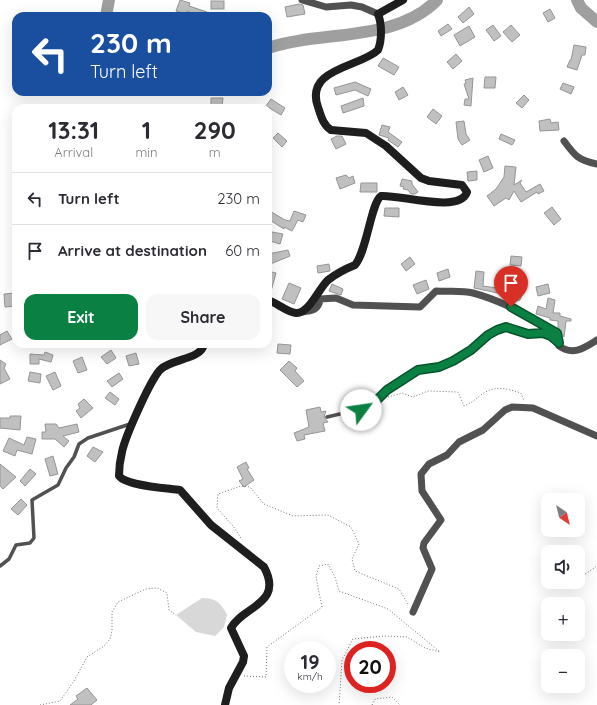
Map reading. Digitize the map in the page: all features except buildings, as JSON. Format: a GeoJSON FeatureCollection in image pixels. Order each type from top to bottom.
{"type":"FeatureCollection","features":[{"type":"Feature","properties":{"kind":"street"},"geometry":{"type":"LineString","coordinates":[[302,0],[326,7],[351,5],[362,7],[379,18]]}},
{"type":"Feature","properties":{"kind":"street"},"geometry":{"type":"LineString","coordinates":[[379,18],[403,0]]}},
{"type":"Feature","properties":{"kind":"street"},"geometry":{"type":"LineString","coordinates":[[302,312],[310,305],[319,290],[328,280],[343,269],[356,265],[360,260],[378,198],[384,196],[432,202],[461,200],[466,197],[467,192],[462,185],[429,181],[421,178],[386,146],[366,133],[338,132],[331,130],[324,122],[315,95],[319,84],[336,71],[375,52],[380,43],[379,18]]}},
{"type":"Feature","properties":{"kind":"street"},"geometry":{"type":"LineString","coordinates":[[564,141],[575,156],[582,161],[597,164]]}},
{"type":"Feature","properties":{"kind":"street"},"geometry":{"type":"LineString","coordinates":[[272,302],[296,313],[313,310],[319,304],[320,299],[336,298],[353,305],[420,307],[436,292],[462,291],[473,293],[511,307],[557,333],[559,346],[565,351],[573,352],[597,340]]}},
{"type":"Feature","properties":{"kind":"street"},"geometry":{"type":"LineString","coordinates":[[201,348],[198,353],[193,356],[170,362],[160,370],[133,423],[122,450],[119,476],[122,480],[134,484],[180,490],[211,525],[264,567],[269,576],[268,592],[257,606],[230,628],[244,656],[243,662],[235,674],[229,688],[225,705]]}},
{"type":"Feature","properties":{"kind":"street"},"geometry":{"type":"LineString","coordinates":[[413,612],[432,569],[423,548],[424,543],[441,520],[422,492],[420,474],[429,464],[447,456],[459,442],[483,430],[505,410],[512,407],[540,411],[597,436]]}},
{"type":"Feature","properties":{"kind":"lane"},"geometry":{"type":"LineString","coordinates":[[327,417],[361,410],[372,405],[387,390],[418,370],[439,367],[453,361],[471,350],[488,335],[506,327],[528,334],[543,333],[551,336],[559,343]]}},
{"type":"Feature","properties":{"kind":"lane"},"geometry":{"type":"LineString","coordinates":[[0,566],[9,559],[16,545],[30,543],[34,538],[32,500],[58,485],[66,468],[74,457],[79,444],[88,438],[133,423]]}},
{"type":"Feature","properties":{"kind":"path"},"geometry":{"type":"LineString","coordinates":[[382,396],[382,398],[402,393],[413,397],[428,391],[458,392],[464,406],[472,403],[493,388],[504,387],[521,393],[526,408]]}},
{"type":"Feature","properties":{"kind":"path"},"geometry":{"type":"LineString","coordinates":[[244,544],[233,526],[217,508],[218,494],[241,486],[250,487],[264,504],[293,516],[328,516],[351,527],[359,544],[352,559],[355,571],[398,589],[413,612]]}},
{"type":"Feature","properties":{"kind":"path"},"geometry":{"type":"LineString","coordinates":[[235,674],[266,677],[267,647],[322,607],[316,577],[319,566],[328,564],[335,577],[339,591],[388,610],[440,652],[425,648],[407,637],[384,636],[353,639],[342,660],[339,705]]}},
{"type":"Feature","properties":{"kind":"path"},"geometry":{"type":"LineString","coordinates":[[585,574],[597,566]]}},
{"type":"Feature","properties":{"kind":"path"},"geometry":{"type":"LineString","coordinates":[[40,705],[60,701],[74,681],[87,657],[104,646],[110,639],[112,631],[112,612],[118,602],[146,590],[157,588],[167,593],[169,610],[176,615]]}},
{"type":"Feature","properties":{"kind":"path"},"geometry":{"type":"LineString","coordinates":[[372,705],[375,699],[392,697],[400,705]]}},
{"type":"Feature","properties":{"kind":"shaded area"},"geometry":{"type":"Polygon","coordinates":[[[202,598],[211,599],[218,602],[223,607],[227,615],[224,627],[215,636],[196,632],[176,615],[202,598]]]}},
{"type":"Feature","properties":{"kind":"waterway"},"geometry":{"type":"LineString","coordinates":[[107,12],[109,0]]}},
{"type":"Feature","properties":{"kind":"waterway"},"geometry":{"type":"LineString","coordinates":[[272,47],[311,39],[379,29],[400,23],[420,14],[437,0]]}},
{"type":"Feature","properties":{"kind":"waterway"},"geometry":{"type":"LineString","coordinates":[[577,0],[581,8],[597,22]]}},
{"type":"Feature","properties":{"kind":"route"},"geometry":{"type":"LineString","coordinates":[[361,410],[372,405],[387,390],[418,370],[439,367],[453,361],[471,350],[488,335],[497,330],[506,327],[528,334],[543,333],[551,336],[559,343],[557,333],[511,307]]}}]}
